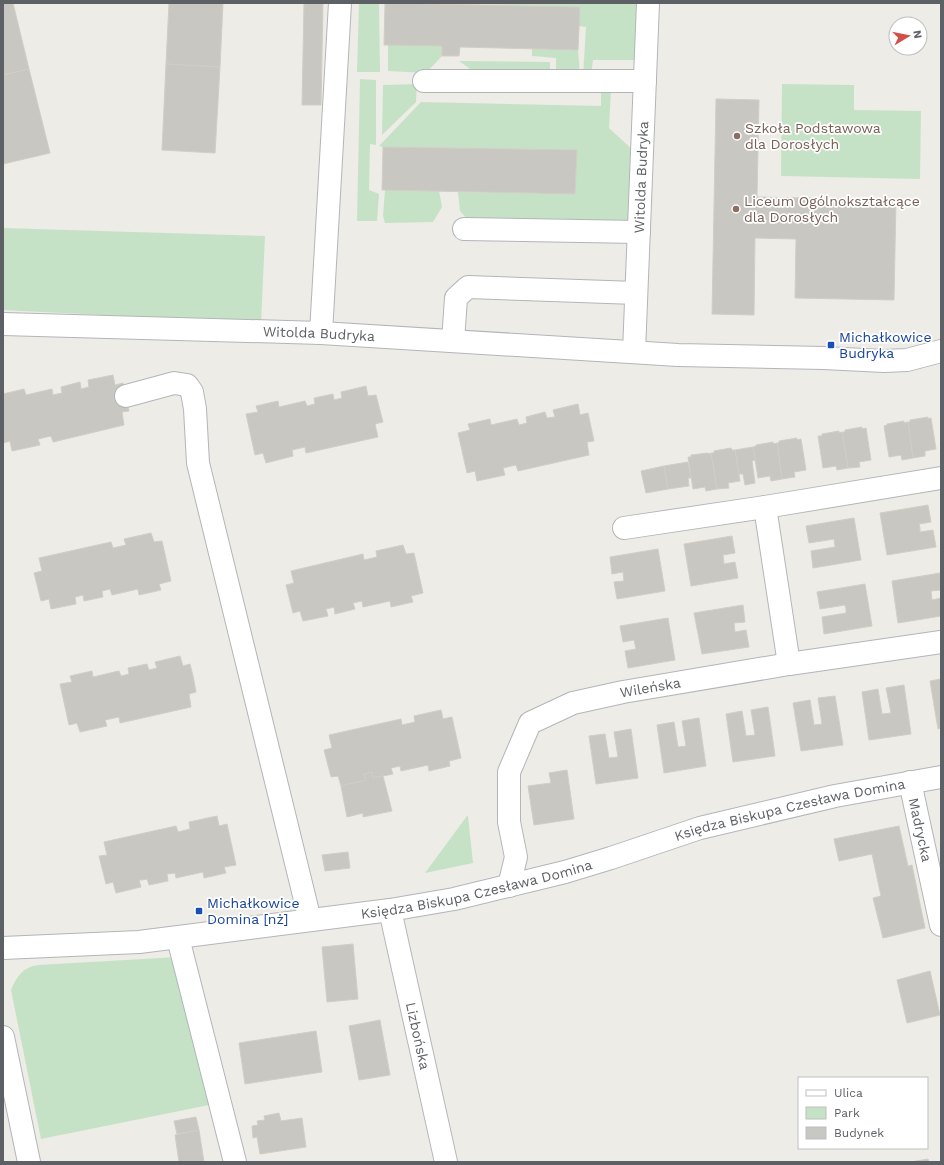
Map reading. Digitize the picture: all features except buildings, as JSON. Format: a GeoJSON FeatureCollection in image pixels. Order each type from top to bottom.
{"type":"FeatureCollection","features":[{"type":"Feature","properties":{"kind":"street"},"geometry":{"type":"LineString","coordinates":[[321,333],[340,3]]}},
{"type":"Feature","properties":{"kind":"street","name":"Witolda Budryka"},"geometry":{"type":"LineString","coordinates":[[634,352],[648,3]]}},
{"type":"Feature","properties":{"kind":"street"},"geometry":{"type":"LineString","coordinates":[[424,82],[645,81]]}},
{"type":"Feature","properties":{"kind":"street"},"geometry":{"type":"LineString","coordinates":[[464,229],[639,232]]}},
{"type":"Feature","properties":{"kind":"street"},"geometry":{"type":"LineString","coordinates":[[453,341],[456,298],[468,287],[636,293]]}},
{"type":"Feature","properties":{"kind":"street","name":"Witolda Budryka"},"geometry":{"type":"LineString","coordinates":[[3,324],[321,333],[678,355],[824,358],[884,361],[940,357]]}},
{"type":"Feature","properties":{"kind":"street"},"geometry":{"type":"LineString","coordinates":[[126,396],[174,383],[187,385],[192,392],[195,408],[198,463],[310,920]]}},
{"type":"Feature","properties":{"kind":"street"},"geometry":{"type":"LineString","coordinates":[[624,528],[765,507],[941,478]]}},
{"type":"Feature","properties":{"kind":"street"},"geometry":{"type":"LineString","coordinates":[[765,507],[789,664]]}},
{"type":"Feature","properties":{"kind":"street","name":"Wileńska"},"geometry":{"type":"LineString","coordinates":[[509,886],[516,857],[508,822],[509,772],[530,724],[573,703],[623,692],[789,664],[941,642]]}},
{"type":"Feature","properties":{"kind":"street","name":"Księdza Biskupa Czesława Domina"},"geometry":{"type":"LineString","coordinates":[[3,948],[96,945],[178,938],[390,910],[454,899],[565,872],[700,828],[835,796],[941,777]]}},
{"type":"Feature","properties":{"kind":"street","name":"Madrycka"},"geometry":{"type":"LineString","coordinates":[[910,782],[941,925]]}},
{"type":"Feature","properties":{"kind":"street","name":"Lizbońska"},"geometry":{"type":"LineString","coordinates":[[390,910],[446,1162]]}},
{"type":"Feature","properties":{"kind":"street"},"geometry":{"type":"LineString","coordinates":[[178,938],[235,1162]]}},
{"type":"Feature","properties":{"kind":"street"},"geometry":{"type":"LineString","coordinates":[[3,1037],[30,1162]]}},
{"type":"Feature","properties":{"kind":"green space"},"geometry":{"type":"Polygon","coordinates":[[[359,3],[379,3],[380,72],[357,72],[359,3]]]}},
{"type":"Feature","properties":{"kind":"green space"},"geometry":{"type":"Polygon","coordinates":[[[432,3],[638,3],[636,60],[593,60],[591,76],[583,76],[586,27],[579,26],[579,7],[432,3]]]}},
{"type":"Feature","properties":{"kind":"green space"},"geometry":{"type":"Polygon","coordinates":[[[388,45],[442,46],[442,56],[426,73],[388,71],[388,45]]]}},
{"type":"Feature","properties":{"kind":"green space"},"geometry":{"type":"Polygon","coordinates":[[[532,49],[578,50],[580,75],[556,76],[556,58],[532,56],[532,49]]]}},
{"type":"Feature","properties":{"kind":"green space"},"geometry":{"type":"Polygon","coordinates":[[[459,61],[550,62],[550,76],[479,75],[459,61]]]}},
{"type":"Feature","properties":{"kind":"green space"},"geometry":{"type":"Polygon","coordinates":[[[360,79],[376,80],[376,145],[370,144],[369,190],[379,194],[377,221],[357,221],[360,79]]]}},
{"type":"Feature","properties":{"kind":"green space"},"geometry":{"type":"Polygon","coordinates":[[[417,84],[416,102],[382,135],[383,85],[417,84]]]}},
{"type":"Feature","properties":{"kind":"green space"},"geometry":{"type":"Polygon","coordinates":[[[782,84],[854,85],[854,110],[921,111],[920,179],[781,176],[782,84]]]}},
{"type":"Feature","properties":{"kind":"green space"},"geometry":{"type":"Polygon","coordinates":[[[601,90],[611,90],[609,128],[635,152],[631,222],[469,221],[460,211],[458,192],[575,194],[577,150],[379,146],[421,102],[601,106],[601,90]]]}},
{"type":"Feature","properties":{"kind":"green space"},"geometry":{"type":"Polygon","coordinates":[[[385,190],[439,191],[442,207],[433,222],[385,223],[383,216],[385,190]]]}},
{"type":"Feature","properties":{"kind":"green space"},"geometry":{"type":"Polygon","coordinates":[[[3,228],[265,236],[261,323],[3,310],[3,228]]]}},
{"type":"Feature","properties":{"kind":"green space"},"geometry":{"type":"Polygon","coordinates":[[[467,816],[473,863],[425,873],[467,816]]]}},
{"type":"Feature","properties":{"kind":"green space"},"geometry":{"type":"Polygon","coordinates":[[[178,957],[214,1104],[41,1139],[11,990],[21,973],[28,968],[38,965],[178,957]]]}},
{"type":"Feature","properties":{"kind":"place","name":"Szkoła Podstawowa dla Dorosłych"},"geometry":{"type":"Point","coordinates":[737,136]}},
{"type":"Feature","properties":{"kind":"place","name":"Liceum Ogólnokształcące dla Dorosłych"},"geometry":{"type":"Point","coordinates":[736,209]}},
{"type":"Feature","properties":{"kind":"place","name":"Michałkowice Budryka"},"geometry":{"type":"Point","coordinates":[831,345]}},
{"type":"Feature","properties":{"kind":"place","name":"Michałkowice Domina [nż]"},"geometry":{"type":"Point","coordinates":[199,911]}}]}
